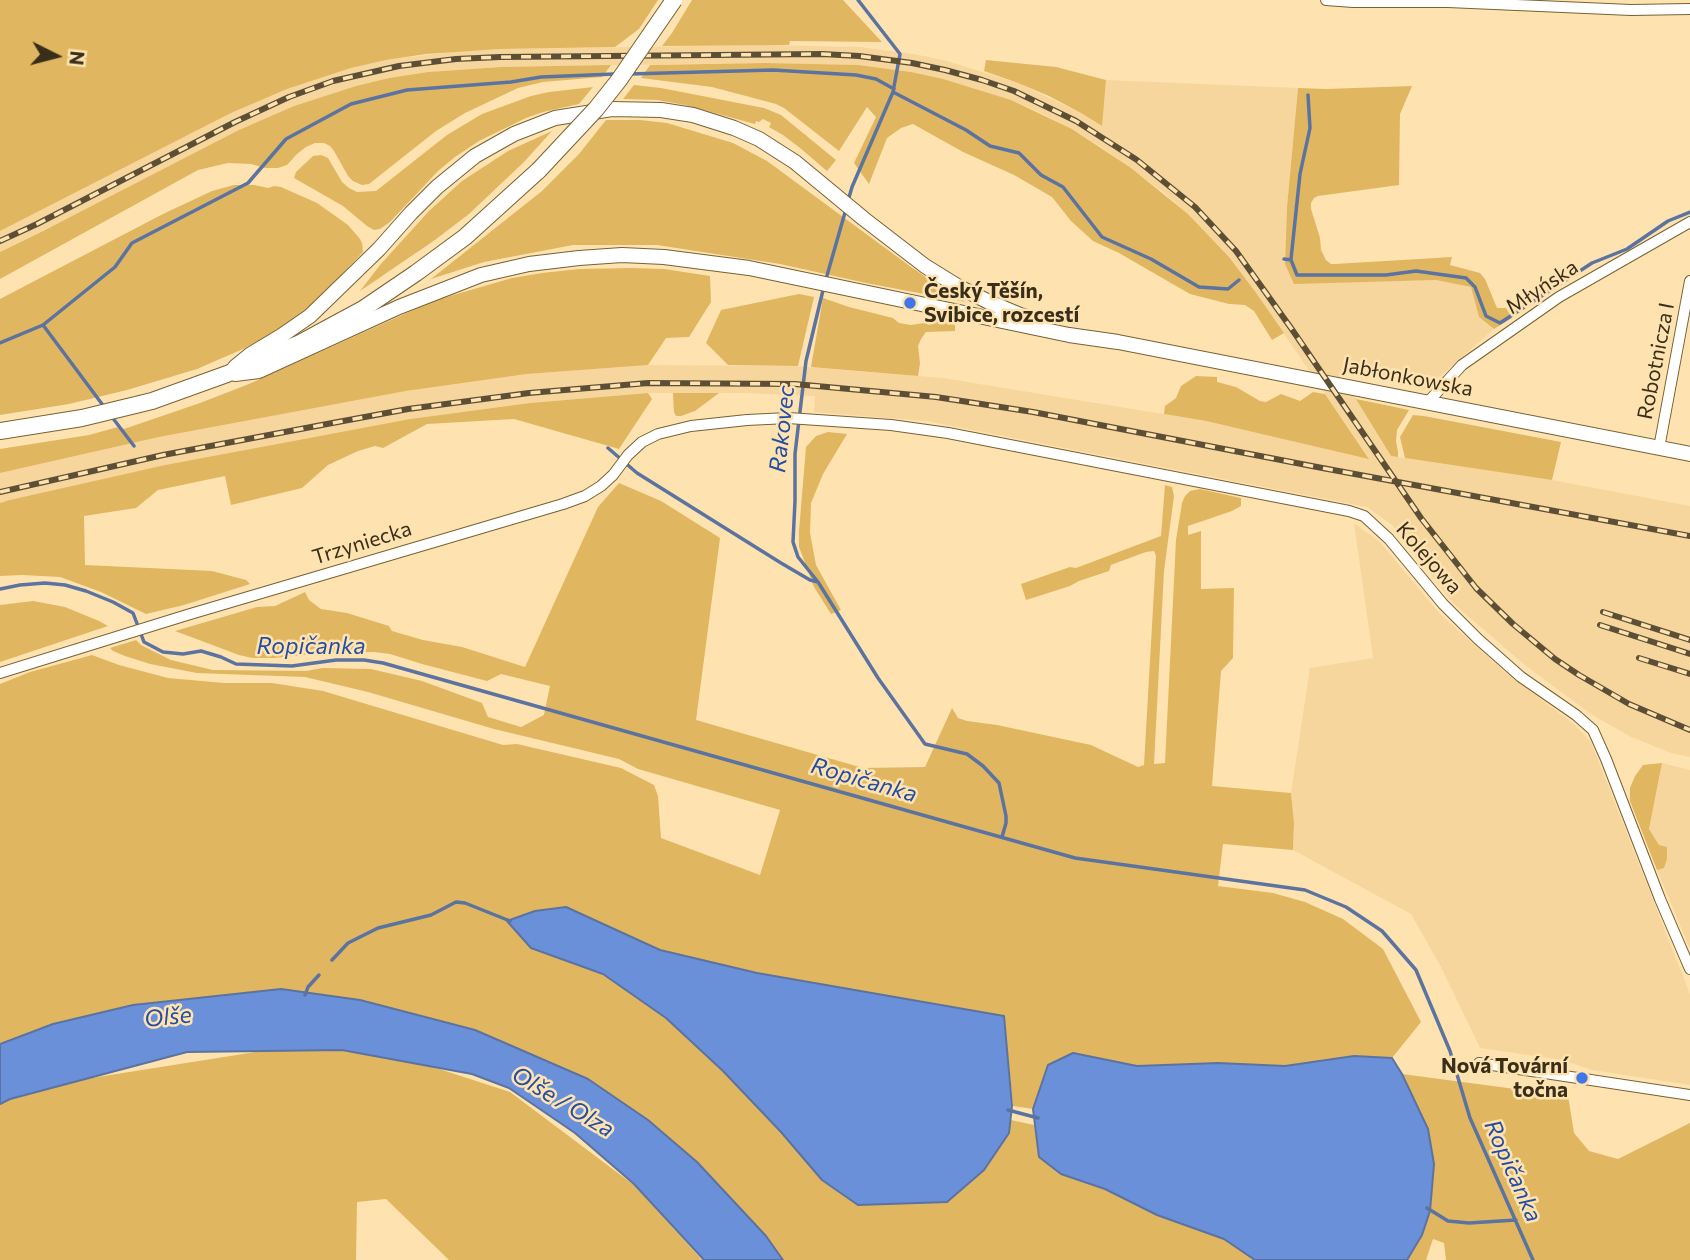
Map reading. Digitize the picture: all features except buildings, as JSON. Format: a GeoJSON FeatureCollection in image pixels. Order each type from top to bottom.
{"type":"FeatureCollection","features":[{"type":"Feature","properties":{"kind":"main road"},"geometry":{"type":"LineString","coordinates":[[0,431],[82,418],[152,401],[227,374],[300,343],[363,309],[465,237],[539,170],[596,109],[674,0]]}},
{"type":"Feature","properties":{"kind":"main road"},"geometry":{"type":"LineString","coordinates":[[227,374],[251,354],[310,316],[457,170],[495,144],[555,118],[631,108],[676,111],[709,119],[759,139],[795,162],[925,266],[960,287],[1020,315],[1118,342]]}},
{"type":"Feature","properties":{"kind":"main road"},"geometry":{"type":"LineString","coordinates":[[227,374],[259,371],[399,307],[481,275],[529,264],[622,255],[664,257],[749,268],[1069,335],[1118,342]]}},
{"type":"Feature","properties":{"kind":"main road","name":"Jabłonkowska"},"geometry":{"type":"LineString","coordinates":[[1118,342],[1690,454]]}},
{"type":"Feature","properties":{"kind":"street"},"geometry":{"type":"LineString","coordinates":[[1326,0],[1591,4],[1631,10],[1690,9]]}},
{"type":"Feature","properties":{"kind":"street","name":"Młyńska"},"geometry":{"type":"LineString","coordinates":[[1428,402],[1462,365],[1559,297],[1690,222]]}},
{"type":"Feature","properties":{"kind":"street","name":"Robotnicza I"},"geometry":{"type":"LineString","coordinates":[[1659,448],[1690,281]]}},
{"type":"Feature","properties":{"kind":"street","name":"Trzyniecka"},"geometry":{"type":"LineString","coordinates":[[0,673],[187,615],[563,505],[601,486],[642,442],[657,434],[691,426],[788,418],[891,425],[948,433]]}},
{"type":"Feature","properties":{"kind":"street","name":"Kolejowa"},"geometry":{"type":"LineString","coordinates":[[948,433],[1364,516],[1389,539],[1443,604],[1478,639],[1521,677],[1593,730],[1690,969]]}},
{"type":"Feature","properties":{"kind":"street"},"geometry":{"type":"LineString","coordinates":[[1479,1063],[1690,1095]]}},
{"type":"Feature","properties":{"kind":"shaded area"},"geometry":{"type":"Polygon","coordinates":[[[0,0],[658,0],[639,29],[615,47],[500,49],[426,54],[351,68],[287,89],[231,113],[0,231],[0,0]]]}},
{"type":"Feature","properties":{"kind":"shaded area"},"geometry":{"type":"Polygon","coordinates":[[[692,0],[843,0],[882,42],[790,41],[789,45],[662,46],[692,0]]]}},
{"type":"Feature","properties":{"kind":"shaded area"},"geometry":{"type":"Polygon","coordinates":[[[765,45],[860,47],[947,61],[1018,83],[1081,113],[1101,126],[1106,80],[1298,88],[1287,207],[1285,264],[1294,283],[1436,280],[1472,287],[1479,317],[1494,329],[1437,379],[1430,390],[1340,371],[1391,456],[1552,480],[1690,506],[1690,757],[1671,753],[1631,737],[1594,716],[1526,666],[1454,604],[1392,525],[1367,507],[926,421],[814,412],[815,396],[648,393],[530,403],[410,419],[318,436],[165,465],[0,503],[0,473],[159,437],[406,391],[527,374],[648,365],[794,366],[943,378],[1206,421],[1369,458],[1229,257],[1163,192],[1101,147],[1041,113],[1011,100],[911,72],[859,65],[765,63],[501,67],[428,72],[389,78],[294,106],[0,252],[0,231],[231,113],[287,89],[351,68],[386,60],[459,51],[765,45]]]}},
{"type":"Feature","properties":{"kind":"shaded area"},"geometry":{"type":"Polygon","coordinates":[[[986,60],[1056,67],[1106,80],[1102,126],[1049,96],[984,71],[986,60]]]}},
{"type":"Feature","properties":{"kind":"shaded area"},"geometry":{"type":"Polygon","coordinates":[[[611,65],[602,77],[543,82],[518,88],[465,113],[436,131],[369,184],[362,185],[353,181],[334,151],[324,143],[306,147],[287,165],[278,168],[228,163],[198,170],[0,279],[0,252],[239,130],[294,106],[356,86],[428,72],[501,67],[611,65]]]}},
{"type":"Feature","properties":{"kind":"shaded area"},"geometry":{"type":"Polygon","coordinates":[[[650,65],[859,65],[911,72],[1011,100],[1072,129],[1131,168],[1188,214],[1229,257],[1284,333],[1272,340],[1254,311],[1245,305],[1229,304],[1190,294],[1093,241],[1071,221],[1052,197],[913,124],[901,128],[887,138],[869,184],[854,163],[876,117],[867,107],[839,151],[776,104],[712,87],[641,78],[650,65]]]}},
{"type":"Feature","properties":{"kind":"shaded area"},"geometry":{"type":"Polygon","coordinates":[[[634,85],[764,108],[781,115],[836,160],[827,171],[769,127],[771,123],[763,119],[755,124],[685,105],[657,100],[623,99],[634,85]]]}},
{"type":"Feature","properties":{"kind":"shaded area"},"geometry":{"type":"Polygon","coordinates":[[[1412,86],[1400,114],[1399,185],[1314,198],[1311,209],[1321,250],[1331,264],[1452,257],[1450,265],[1480,273],[1497,308],[1506,308],[1512,318],[1494,329],[1479,317],[1471,287],[1436,280],[1294,284],[1285,264],[1287,207],[1298,88],[1412,86]]]}},
{"type":"Feature","properties":{"kind":"shaded area"},"geometry":{"type":"Polygon","coordinates":[[[593,87],[579,104],[526,118],[479,141],[455,157],[380,229],[374,230],[367,226],[343,206],[294,178],[296,172],[313,156],[321,155],[328,158],[342,182],[349,188],[357,192],[376,191],[447,135],[482,114],[531,96],[593,87]]]}},
{"type":"Feature","properties":{"kind":"shaded area"},"geometry":{"type":"Polygon","coordinates":[[[606,120],[667,123],[733,143],[767,161],[911,267],[966,302],[780,264],[657,245],[573,245],[484,262],[431,279],[542,191],[579,154],[606,120]]]}},
{"type":"Feature","properties":{"kind":"shaded area"},"geometry":{"type":"Polygon","coordinates":[[[552,131],[524,162],[469,214],[360,291],[429,211],[462,181],[508,151],[552,131]]]}},
{"type":"Feature","properties":{"kind":"shaded area"},"geometry":{"type":"Polygon","coordinates":[[[234,185],[281,187],[317,203],[348,225],[360,239],[363,252],[298,316],[243,349],[197,369],[127,390],[69,404],[0,415],[0,299],[163,214],[212,191],[234,185]]]}},
{"type":"Feature","properties":{"kind":"shaded area"},"geometry":{"type":"Polygon","coordinates":[[[664,269],[710,276],[711,302],[689,337],[666,338],[648,365],[527,374],[406,391],[159,437],[0,473],[0,449],[89,435],[118,427],[124,429],[249,384],[443,298],[512,278],[542,273],[664,269]]]}},
{"type":"Feature","properties":{"kind":"shaded area"},"geometry":{"type":"Polygon","coordinates":[[[799,294],[814,297],[798,366],[728,365],[706,343],[721,310],[799,294]]]}},
{"type":"Feature","properties":{"kind":"shaded area"},"geometry":{"type":"Polygon","coordinates":[[[823,298],[893,318],[899,323],[911,325],[937,321],[955,325],[955,331],[926,332],[918,346],[918,376],[811,367],[823,298]]]}},
{"type":"Feature","properties":{"kind":"shaded area"},"geometry":{"type":"Polygon","coordinates":[[[1196,376],[1217,377],[1217,382],[1236,387],[1266,402],[1281,394],[1300,401],[1313,392],[1325,394],[1369,459],[1206,421],[1164,414],[1165,406],[1176,398],[1181,386],[1196,376]]]}},
{"type":"Feature","properties":{"kind":"shaded area"},"geometry":{"type":"Polygon","coordinates":[[[648,393],[652,399],[619,449],[514,419],[427,424],[383,448],[375,446],[358,451],[328,465],[302,488],[231,505],[225,476],[158,490],[136,508],[84,516],[85,565],[212,571],[246,580],[250,584],[184,605],[146,614],[101,592],[60,577],[0,576],[0,503],[10,500],[165,465],[410,419],[530,403],[648,393]]]}},
{"type":"Feature","properties":{"kind":"shaded area"},"geometry":{"type":"Polygon","coordinates":[[[673,393],[719,393],[695,411],[676,416],[673,393]]]}},
{"type":"Feature","properties":{"kind":"shaded area"},"geometry":{"type":"Polygon","coordinates":[[[1356,399],[1409,410],[1397,430],[1398,457],[1391,456],[1356,399]]]}},
{"type":"Feature","properties":{"kind":"shaded area"},"geometry":{"type":"Polygon","coordinates":[[[1413,415],[1561,442],[1552,480],[1405,458],[1400,437],[1413,415]]]}},
{"type":"Feature","properties":{"kind":"shaded area"},"geometry":{"type":"Polygon","coordinates":[[[828,432],[847,434],[823,474],[811,503],[810,533],[816,565],[841,610],[831,614],[814,587],[799,547],[806,447],[816,436],[828,432]]]}},
{"type":"Feature","properties":{"kind":"shaded area"},"geometry":{"type":"Polygon","coordinates":[[[619,483],[661,501],[720,538],[696,720],[863,768],[925,767],[952,708],[958,718],[967,721],[1091,745],[1138,767],[1144,765],[1156,556],[1154,551],[1111,565],[1109,571],[1070,586],[1026,600],[1021,584],[1070,567],[1076,568],[1161,536],[1165,485],[1172,487],[1174,496],[1164,571],[1154,764],[1165,763],[1176,540],[1182,503],[1190,491],[1200,489],[1241,498],[1241,506],[1232,511],[1188,526],[1188,535],[1201,531],[1201,589],[1234,588],[1233,658],[1221,671],[1212,786],[1291,793],[1293,850],[1223,844],[1218,886],[1273,893],[1305,902],[1343,919],[1383,949],[1421,1022],[1392,1058],[1354,1056],[1285,1066],[1218,1063],[1137,1066],[1073,1053],[1048,1066],[1033,1109],[1013,1106],[1004,1016],[757,973],[660,950],[566,907],[531,948],[603,974],[666,1018],[723,1071],[822,1180],[858,1205],[947,1202],[1009,1134],[1011,1120],[1034,1125],[1039,1157],[1061,1173],[1105,1189],[1157,1215],[1224,1239],[1255,1260],[783,1260],[766,1236],[697,1162],[648,1120],[588,1079],[475,1030],[360,1000],[281,989],[133,1005],[53,1024],[0,1044],[0,684],[30,672],[92,655],[168,678],[224,683],[272,683],[323,691],[503,745],[517,744],[621,768],[654,785],[658,796],[661,838],[760,875],[780,810],[638,769],[619,759],[494,729],[368,692],[305,677],[197,673],[150,664],[110,648],[136,640],[171,660],[213,670],[371,669],[422,681],[482,703],[488,717],[521,727],[544,715],[550,686],[501,674],[487,681],[374,652],[252,658],[175,631],[257,607],[275,606],[305,592],[309,600],[321,609],[347,613],[389,626],[392,631],[462,647],[525,667],[598,507],[619,483]]]}},
{"type":"Feature","properties":{"kind":"shaded area"},"geometry":{"type":"Polygon","coordinates":[[[1354,523],[1380,542],[1440,614],[1507,674],[1574,724],[1591,742],[1690,994],[1690,1085],[1592,1070],[1562,1060],[1480,1048],[1441,967],[1411,914],[1293,850],[1291,793],[1310,668],[1373,658],[1354,523]]]}},
{"type":"Feature","properties":{"kind":"shaded area"},"geometry":{"type":"Polygon","coordinates":[[[33,601],[65,607],[108,626],[0,662],[0,605],[33,601]]]}},
{"type":"Feature","properties":{"kind":"shaded area"},"geometry":{"type":"Polygon","coordinates":[[[1662,763],[1690,770],[1690,949],[1657,870],[1664,867],[1667,859],[1649,829],[1662,763]]]}},
{"type":"Feature","properties":{"kind":"shaded area"},"geometry":{"type":"Polygon","coordinates":[[[1662,763],[1649,829],[1659,845],[1667,847],[1664,868],[1657,870],[1630,801],[1630,788],[1643,765],[1662,763]]]}},
{"type":"Feature","properties":{"kind":"shaded area"},"geometry":{"type":"Polygon","coordinates":[[[344,1038],[510,1092],[634,1185],[702,1260],[449,1260],[386,1199],[357,1202],[356,1260],[0,1260],[0,1104],[85,1079],[344,1038]]]}},
{"type":"Feature","properties":{"kind":"shaded area"},"geometry":{"type":"Polygon","coordinates":[[[1402,1074],[1568,1096],[1574,1133],[1589,1151],[1618,1159],[1690,1123],[1690,1260],[1446,1260],[1444,1243],[1433,1239],[1426,1260],[1407,1260],[1422,1235],[1430,1211],[1434,1164],[1428,1129],[1402,1074]]]}},
{"type":"Feature","properties":{"kind":"water"},"geometry":{"type":"Polygon","coordinates":[[[566,907],[660,950],[757,973],[1004,1016],[1012,1106],[1009,1133],[984,1170],[947,1202],[858,1205],[822,1180],[723,1071],[666,1018],[603,974],[531,948],[507,921],[535,911],[566,907]]]}},
{"type":"Feature","properties":{"kind":"water"},"geometry":{"type":"Polygon","coordinates":[[[281,989],[360,1000],[475,1030],[588,1079],[648,1120],[697,1162],[766,1236],[783,1260],[704,1260],[634,1184],[575,1133],[509,1088],[472,1074],[342,1050],[187,1052],[10,1099],[0,1104],[0,1044],[53,1024],[133,1005],[281,989]]]}},
{"type":"Feature","properties":{"kind":"water"},"geometry":{"type":"Polygon","coordinates":[[[1073,1053],[1137,1066],[1218,1063],[1285,1066],[1354,1056],[1392,1058],[1428,1129],[1434,1164],[1430,1211],[1422,1235],[1407,1260],[1255,1260],[1224,1239],[1157,1215],[1105,1189],[1061,1174],[1039,1157],[1033,1109],[1048,1065],[1073,1053]]]}},
{"type":"Feature","properties":{"kind":"waterway","name":"Rakovec"},"geometry":{"type":"LineString","coordinates":[[848,201],[893,92],[900,54],[858,0]]}},
{"type":"Feature","properties":{"kind":"waterway"},"geometry":{"type":"LineString","coordinates":[[629,74],[773,70],[856,75],[876,79],[894,89]]}},
{"type":"Feature","properties":{"kind":"waterway"},"geometry":{"type":"LineString","coordinates":[[0,343],[43,325],[115,267],[132,243],[248,183],[286,139],[351,104],[407,90],[541,77],[615,74]]}},
{"type":"Feature","properties":{"kind":"waterway"},"geometry":{"type":"LineString","coordinates":[[893,92],[966,130],[990,146],[1019,153],[1041,175],[1063,187],[1102,237],[1151,259],[1199,287],[1228,289],[1239,280]]}},
{"type":"Feature","properties":{"kind":"waterway"},"geometry":{"type":"LineString","coordinates":[[1291,259],[1300,174],[1310,128],[1308,95]]}},
{"type":"Feature","properties":{"kind":"waterway","name":"Rakovec"},"geometry":{"type":"LineString","coordinates":[[826,279],[846,209]]}},
{"type":"Feature","properties":{"kind":"waterway"},"geometry":{"type":"LineString","coordinates":[[1284,259],[1291,260],[1297,275],[1386,275],[1416,271],[1466,278],[1475,287],[1486,316],[1500,323],[1592,263],[1627,249],[1668,221],[1690,212]]}},
{"type":"Feature","properties":{"kind":"waterway","name":"Rakovec"},"geometry":{"type":"LineString","coordinates":[[824,286],[806,361],[795,454],[793,542],[798,557],[818,582],[878,678],[925,744],[967,754],[999,783],[1006,816],[1002,837]]}},
{"type":"Feature","properties":{"kind":"waterway"},"geometry":{"type":"LineString","coordinates":[[43,325],[105,408]]}},
{"type":"Feature","properties":{"kind":"waterway"},"geometry":{"type":"LineString","coordinates":[[112,417],[134,446]]}},
{"type":"Feature","properties":{"kind":"waterway"},"geometry":{"type":"LineString","coordinates":[[608,448],[637,473],[781,563],[818,582]]}},
{"type":"Feature","properties":{"kind":"waterway","name":"Ropičanka"},"geometry":{"type":"LineString","coordinates":[[0,589],[45,583],[86,591],[133,613],[144,642],[163,652],[183,654],[201,651],[236,664],[292,666],[336,660],[383,663],[1075,858],[1305,890],[1346,907],[1382,931],[1416,970],[1450,1051],[1470,1118],[1533,1260]]}},
{"type":"Feature","properties":{"kind":"waterway"},"geometry":{"type":"LineString","coordinates":[[332,960],[348,943],[378,928],[431,915],[456,902],[510,921]]}},
{"type":"Feature","properties":{"kind":"waterway"},"geometry":{"type":"LineString","coordinates":[[305,995],[308,987],[319,975]]}},
{"type":"Feature","properties":{"kind":"waterway"},"geometry":{"type":"LineString","coordinates":[[1008,1110],[1038,1118]]}},
{"type":"Feature","properties":{"kind":"waterway"},"geometry":{"type":"LineString","coordinates":[[1427,1208],[1448,1221],[1469,1223],[1516,1220]]}},
{"type":"Feature","properties":{"kind":"railway"},"geometry":{"type":"LineString","coordinates":[[0,241],[289,97],[333,81],[399,66],[500,57],[822,54],[912,63],[982,80],[1014,91],[1076,121],[1137,160],[1195,207],[1236,251],[1421,518],[1476,588],[1513,624],[1579,675],[1629,704],[1690,730]]}},
{"type":"Feature","properties":{"kind":"railway"},"geometry":{"type":"LineString","coordinates":[[0,492],[163,455],[408,409],[529,393],[648,383],[795,384],[936,397],[1033,412],[1690,536]]}},
{"type":"Feature","properties":{"kind":"railway"},"geometry":{"type":"LineString","coordinates":[[1603,612],[1690,640]]}},
{"type":"Feature","properties":{"kind":"railway"},"geometry":{"type":"LineString","coordinates":[[1600,625],[1690,654]]}},
{"type":"Feature","properties":{"kind":"railway"},"geometry":{"type":"LineString","coordinates":[[1639,658],[1690,674]]}},
{"type":"Feature","properties":{"kind":"place","name":"Český Těšín, Svibice, rozcestí"},"geometry":{"type":"Point","coordinates":[910,303]}},
{"type":"Feature","properties":{"kind":"place","name":"Nová Tovární točna"},"geometry":{"type":"Point","coordinates":[1582,1078]}},
{"type":"Feature","properties":{"kind":"water label","name":"Olše"},"geometry":{"type":"Point","coordinates":[168,1017]}},
{"type":"Feature","properties":{"kind":"water label","name":"Olše / Olza"},"geometry":{"type":"Point","coordinates":[563,1102]}}]}
